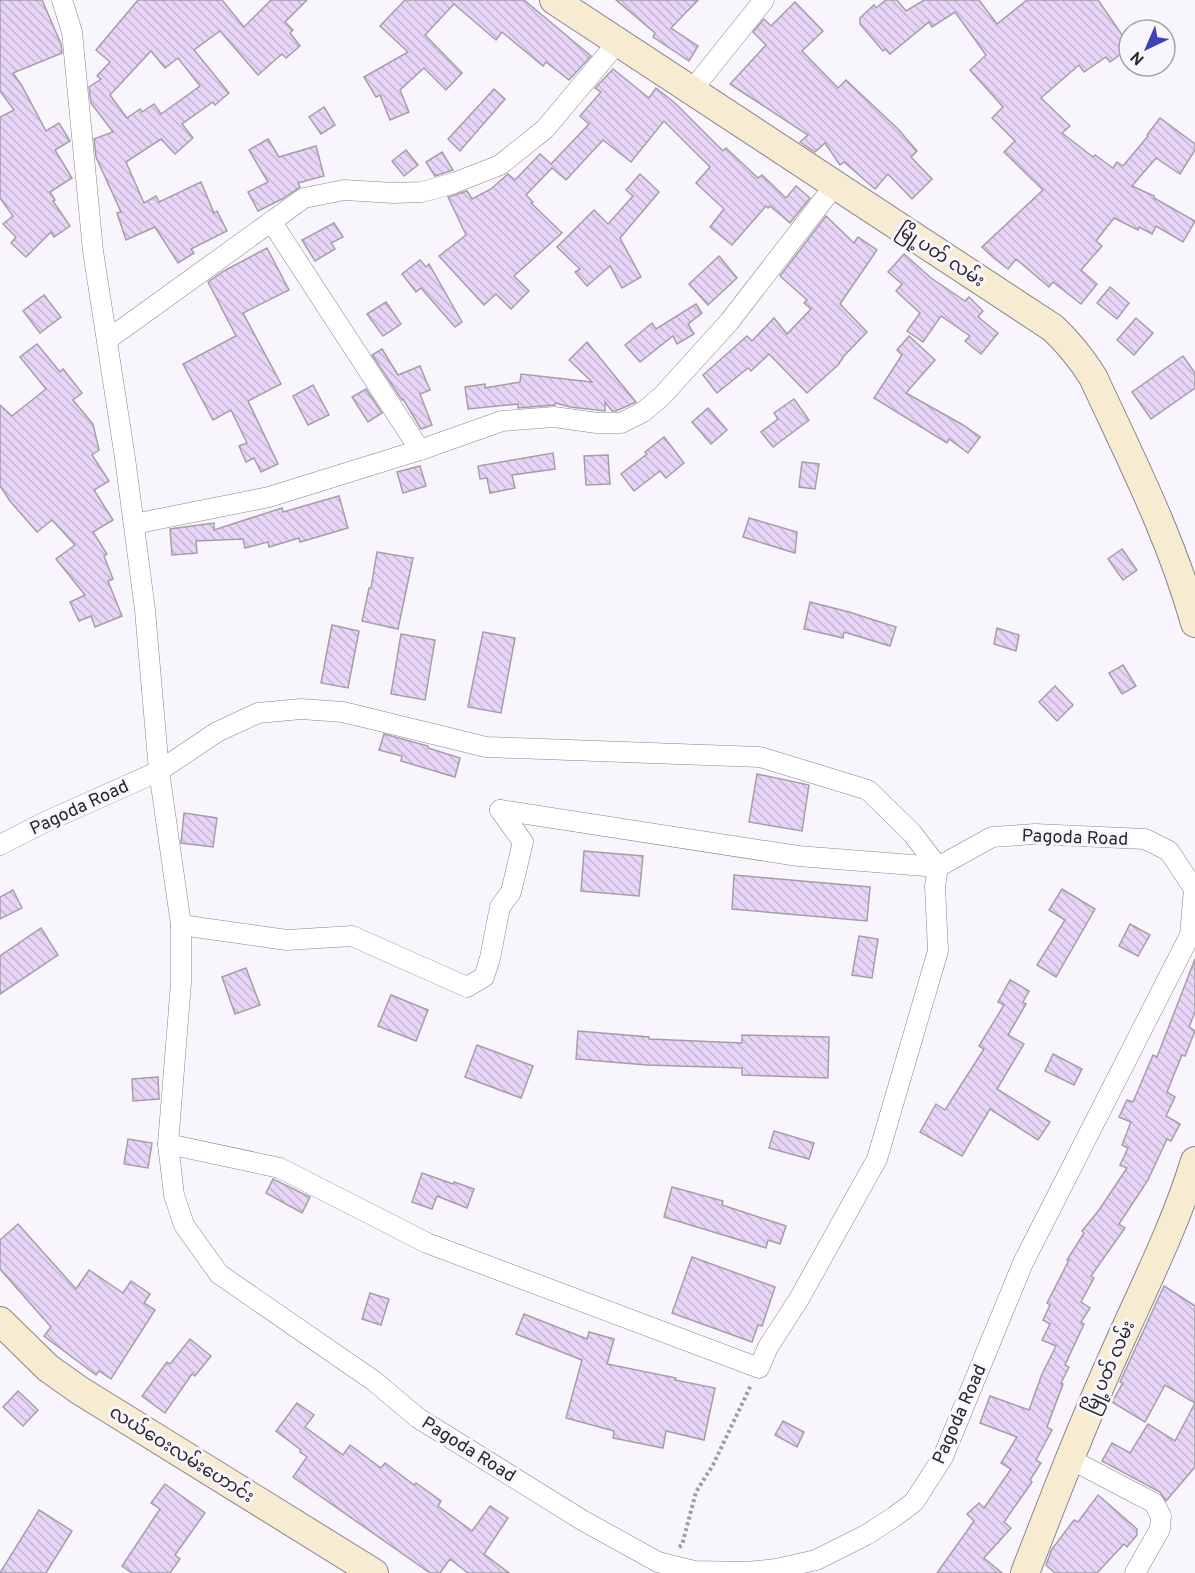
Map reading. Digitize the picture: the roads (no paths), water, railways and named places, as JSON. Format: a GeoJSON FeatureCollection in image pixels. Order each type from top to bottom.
{"type":"FeatureCollection","features":[{"type":"Feature","properties":{"kind":"street","name":"Pagoda Road"},"geometry":{"type":"LineString","coordinates":[[0,845],[43,823],[159,771],[217,732],[258,713],[301,709],[343,712],[486,747],[760,757],[868,790],[912,833],[938,867],[992,837],[1035,834],[1115,836],[1144,839],[1169,851],[1194,889],[1190,935],[1023,1263],[944,1457],[914,1502],[894,1518],[866,1535],[816,1560],[747,1572],[694,1571],[658,1562],[582,1520],[418,1418],[374,1381],[219,1274],[184,1225],[174,1195],[168,1144],[181,982],[181,925],[159,771],[145,610],[134,524],[93,251],[72,32],[62,0]]}},
{"type":"Feature","properties":{"kind":"street","name":"မြို့ပတ် လမ်း"},"geometry":{"type":"LineString","coordinates":[[554,0],[1053,328],[1082,358],[1093,377],[1163,530],[1195,622]]}},
{"type":"Feature","properties":{"kind":"street"},"geometry":{"type":"LineString","coordinates":[[692,90],[764,0]]}},
{"type":"Feature","properties":{"kind":"street"},"geometry":{"type":"LineString","coordinates":[[107,340],[304,198],[344,190],[422,192],[454,183],[500,165],[544,129],[618,42]]}},
{"type":"Feature","properties":{"kind":"street"},"geometry":{"type":"LineString","coordinates":[[134,524],[269,497],[420,450],[502,421],[554,417],[597,423],[621,423],[643,412],[662,396],[729,322],[835,184]]}},
{"type":"Feature","properties":{"kind":"street"},"geometry":{"type":"LineString","coordinates":[[271,220],[420,450]]}},
{"type":"Feature","properties":{"kind":"street"},"geometry":{"type":"LineString","coordinates":[[168,1144],[280,1168],[427,1243],[759,1368],[768,1347],[799,1299],[877,1159],[938,951],[935,885],[938,867],[798,856],[500,810],[523,842],[511,892],[500,907],[484,977],[467,987],[352,936],[286,940],[181,925]]}},
{"type":"Feature","properties":{"kind":"street","name":"မြို့ပတ် လမ်း"},"geometry":{"type":"LineString","coordinates":[[1025,1573],[1115,1350],[1151,1275],[1195,1161]]}},
{"type":"Feature","properties":{"kind":"street","name":"လယ်ဝေးလမ်းဟောင်း"},"geometry":{"type":"LineString","coordinates":[[0,1321],[48,1368],[79,1390],[374,1573]]}},
{"type":"Feature","properties":{"kind":"street"},"geometry":{"type":"LineString","coordinates":[[1070,1459],[1154,1503],[1158,1510],[1161,1516],[1160,1529],[1135,1573]]}}]}
